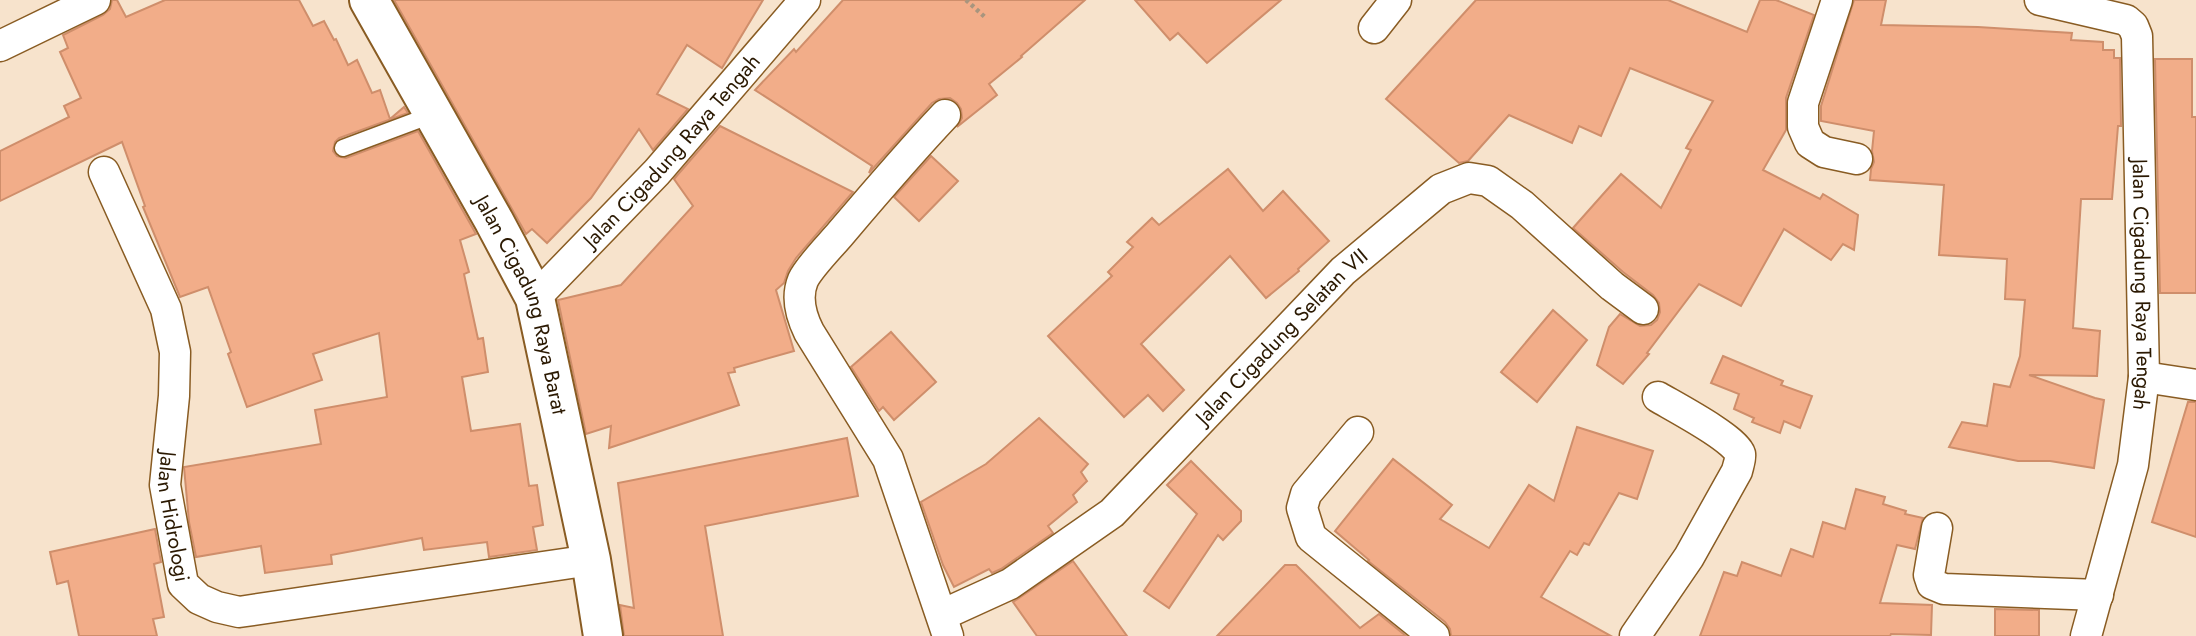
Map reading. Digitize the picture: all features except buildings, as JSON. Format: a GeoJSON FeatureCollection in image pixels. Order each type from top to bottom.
{"type":"FeatureCollection","features":[{"type":"Feature","properties":{"kind":"street"},"geometry":{"type":"LineString","coordinates":[[0,46],[95,0]]}},
{"type":"Feature","properties":{"kind":"street","name":"Jalan Cigadung Raya Barat"},"geometry":{"type":"LineString","coordinates":[[369,0],[535,298],[591,560],[603,636]]}},
{"type":"Feature","properties":{"kind":"street","name":"Jalan Cigadung Raya Tengah"},"geometry":{"type":"LineString","coordinates":[[535,298],[657,172],[805,0]]}},
{"type":"Feature","properties":{"kind":"street"},"geometry":{"type":"LineString","coordinates":[[1374,28],[1396,0]]}},
{"type":"Feature","properties":{"kind":"street"},"geometry":{"type":"LineString","coordinates":[[1837,0],[1804,103],[1804,127],[1811,143],[1824,152],[1857,159]]}},
{"type":"Feature","properties":{"kind":"street","name":"Jalan Cigadung Raya Tengah"},"geometry":{"type":"LineString","coordinates":[[2040,0],[2126,20],[2133,26],[2137,36],[2144,377],[2133,465],[2086,636]]}},
{"type":"Feature","properties":{"kind":"street"},"geometry":{"type":"LineString","coordinates":[[945,115],[913,148],[804,279],[799,303],[809,332],[888,459],[945,626]]}},
{"type":"Feature","properties":{"kind":"street","name":"Jalan Hidrologi"},"geometry":{"type":"LineString","coordinates":[[104,172],[166,309],[175,352],[174,396],[165,485],[183,584],[199,599],[239,612],[591,560]]}},
{"type":"Feature","properties":{"kind":"street","name":"Jalan Cigadung Selatan VII"},"geometry":{"type":"LineString","coordinates":[[945,626],[1112,513],[1343,271],[1441,189],[1469,177],[1488,181],[1522,205],[1612,286],[1643,309]]}},
{"type":"Feature","properties":{"kind":"street"},"geometry":{"type":"LineString","coordinates":[[2144,377],[2196,385]]}},
{"type":"Feature","properties":{"kind":"street"},"geometry":{"type":"LineString","coordinates":[[1635,636],[1700,538],[1737,471],[1740,457],[1740,453],[1726,438],[1658,397]]}},
{"type":"Feature","properties":{"kind":"street"},"geometry":{"type":"LineString","coordinates":[[1358,432],[1306,494],[1302,508],[1311,537],[1434,636]]}},
{"type":"Feature","properties":{"kind":"street"},"geometry":{"type":"LineString","coordinates":[[1937,528],[1929,575],[1932,584],[1944,589],[2098,595]]}},
{"type":"Feature","properties":{"kind":"lane"},"geometry":{"type":"LineString","coordinates":[[344,148],[434,114]]}},
{"type":"Feature","properties":{"kind":"path"},"geometry":{"type":"LineString","coordinates":[[965,0],[986,18]]}}]}
